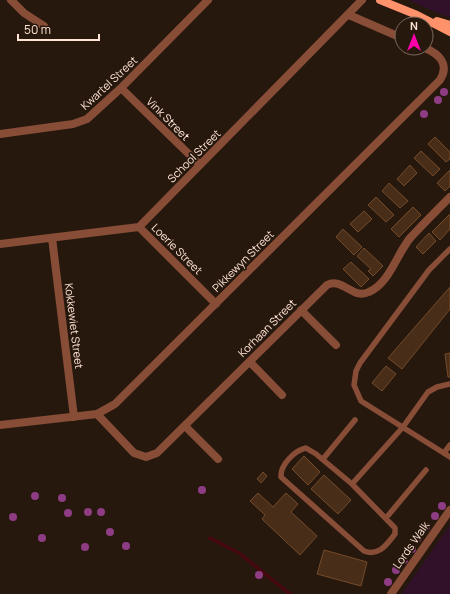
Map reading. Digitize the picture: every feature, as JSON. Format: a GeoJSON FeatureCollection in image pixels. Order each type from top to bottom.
{"type":"FeatureCollection","features":[{"type":"Feature","properties":{"kind":"main road"},"geometry":{"type":"LineString","coordinates":[[380,0],[417,15],[450,32]]}},
{"type":"Feature","properties":{"kind":"main road"},"geometry":{"type":"LineString","coordinates":[[417,15],[450,25]]}},
{"type":"Feature","properties":{"kind":"street"},"geometry":{"type":"LineString","coordinates":[[11,0],[24,13],[44,26]]}},
{"type":"Feature","properties":{"kind":"street","name":"Kwartel Street"},"geometry":{"type":"LineString","coordinates":[[0,134],[83,121],[122,88],[208,0]]}},
{"type":"Feature","properties":{"kind":"street","name":"School Street"},"geometry":{"type":"LineString","coordinates":[[139,227],[349,15],[362,0]]}},
{"type":"Feature","properties":{"kind":"street"},"geometry":{"type":"LineString","coordinates":[[349,15],[394,35]]}},
{"type":"Feature","properties":{"kind":"street","name":"Pikkewyn Street"},"geometry":{"type":"LineString","coordinates":[[0,425],[97,414],[115,404],[440,80],[447,63],[434,52]]}},
{"type":"Feature","properties":{"kind":"street","name":"Vink Street"},"geometry":{"type":"LineString","coordinates":[[122,88],[200,165]]}},
{"type":"Feature","properties":{"kind":"street","name":"Korhaan Street"},"geometry":{"type":"LineString","coordinates":[[97,414],[134,452],[142,457],[150,457],[157,454],[321,289],[330,283],[340,284],[362,295],[373,290],[389,272],[412,237],[450,197]]}},
{"type":"Feature","properties":{"kind":"street"},"geometry":{"type":"LineString","coordinates":[[0,244],[139,227]]}},
{"type":"Feature","properties":{"kind":"street","name":"Loerie Street"},"geometry":{"type":"LineString","coordinates":[[139,227],[216,304]]}},
{"type":"Feature","properties":{"kind":"street","name":"Kokkewiet Street"},"geometry":{"type":"LineString","coordinates":[[52,238],[74,417]]}},
{"type":"Feature","properties":{"kind":"street"},"geometry":{"type":"LineString","coordinates":[[301,310],[336,345]]}},
{"type":"Feature","properties":{"kind":"street"},"geometry":{"type":"LineString","coordinates":[[250,362],[282,395]]}},
{"type":"Feature","properties":{"kind":"street"},"geometry":{"type":"LineString","coordinates":[[185,426],[218,459]]}},
{"type":"Feature","properties":{"kind":"street","name":"Lords Walk"},"geometry":{"type":"LineString","coordinates":[[391,594],[450,510]]}},
{"type":"Feature","properties":{"kind":"lane"},"geometry":{"type":"LineString","coordinates":[[450,249],[425,276],[366,353],[356,371],[354,385],[361,401],[450,457]]}},
{"type":"Feature","properties":{"kind":"lane"},"geometry":{"type":"LineString","coordinates":[[352,484],[403,428],[428,392],[437,387],[450,384]]}},
{"type":"Feature","properties":{"kind":"lane"},"geometry":{"type":"LineString","coordinates":[[323,459],[355,420]]}},
{"type":"Feature","properties":{"kind":"lane"},"geometry":{"type":"LineString","coordinates":[[444,453],[450,445]]}},
{"type":"Feature","properties":{"kind":"lane"},"geometry":{"type":"LineString","coordinates":[[300,449],[311,450],[352,484],[395,528],[395,534],[380,551],[373,553],[368,552],[281,477],[281,473],[284,467],[300,449]]}},
{"type":"Feature","properties":{"kind":"lane"},"geometry":{"type":"LineString","coordinates":[[386,518],[426,470]]}},
{"type":"Feature","properties":{"kind":"shaded area"},"geometry":{"type":"Polygon","coordinates":[[[408,0],[450,0],[450,18],[408,0]]]}},
{"type":"Feature","properties":{"kind":"shaded area"},"geometry":{"type":"Polygon","coordinates":[[[450,525],[450,594],[402,594],[403,592],[450,525]]]}},
{"type":"Feature","properties":{"kind":"building"},"geometry":{"type":"Polygon","coordinates":[[[435,137],[450,152],[450,159],[446,162],[428,144],[435,137]]]}},
{"type":"Feature","properties":{"kind":"building"},"geometry":{"type":"Polygon","coordinates":[[[421,151],[440,169],[433,176],[414,158],[421,151]]]}},
{"type":"Feature","properties":{"kind":"building"},"geometry":{"type":"Polygon","coordinates":[[[410,165],[417,173],[404,186],[397,179],[410,165]]]}},
{"type":"Feature","properties":{"kind":"building"},"geometry":{"type":"Polygon","coordinates":[[[450,170],[450,186],[445,191],[437,183],[450,170]]]}},
{"type":"Feature","properties":{"kind":"building"},"geometry":{"type":"Polygon","coordinates":[[[389,183],[408,201],[400,208],[382,191],[389,183]]]}},
{"type":"Feature","properties":{"kind":"building"},"geometry":{"type":"Polygon","coordinates":[[[376,197],[394,215],[386,222],[368,205],[376,197]]]}},
{"type":"Feature","properties":{"kind":"building"},"geometry":{"type":"Polygon","coordinates":[[[413,207],[421,215],[399,237],[391,229],[413,207]]]}},
{"type":"Feature","properties":{"kind":"building"},"geometry":{"type":"Polygon","coordinates":[[[364,211],[372,219],[358,232],[350,224],[364,211]]]}},
{"type":"Feature","properties":{"kind":"building"},"geometry":{"type":"Polygon","coordinates":[[[450,214],[450,229],[440,240],[432,232],[450,214]]]}},
{"type":"Feature","properties":{"kind":"building"},"geometry":{"type":"Polygon","coordinates":[[[343,229],[362,247],[354,255],[336,237],[343,229]]]}},
{"type":"Feature","properties":{"kind":"building"},"geometry":{"type":"Polygon","coordinates":[[[429,233],[436,241],[423,254],[416,247],[429,233]]]}},
{"type":"Feature","properties":{"kind":"building"},"geometry":{"type":"Polygon","coordinates":[[[364,248],[383,266],[373,276],[368,271],[371,269],[357,256],[364,248]]]}},
{"type":"Feature","properties":{"kind":"building"},"geometry":{"type":"Polygon","coordinates":[[[351,262],[369,279],[361,287],[343,269],[351,262]]]}},
{"type":"Feature","properties":{"kind":"building"},"geometry":{"type":"Polygon","coordinates":[[[450,287],[450,309],[402,369],[388,358],[450,287]]]}},
{"type":"Feature","properties":{"kind":"building"},"geometry":{"type":"Polygon","coordinates":[[[450,353],[450,377],[448,377],[445,354],[450,353]]]}},
{"type":"Feature","properties":{"kind":"building"},"geometry":{"type":"Polygon","coordinates":[[[386,366],[396,374],[382,391],[372,383],[386,366]]]}},
{"type":"Feature","properties":{"kind":"building"},"geometry":{"type":"Polygon","coordinates":[[[304,456],[320,472],[308,485],[292,469],[304,456]]]}},
{"type":"Feature","properties":{"kind":"building"},"geometry":{"type":"Polygon","coordinates":[[[263,472],[267,476],[261,483],[257,479],[263,472]]]}},
{"type":"Feature","properties":{"kind":"building"},"geometry":{"type":"Polygon","coordinates":[[[324,475],[351,500],[338,514],[311,489],[324,475]]]}},
{"type":"Feature","properties":{"kind":"building"},"geometry":{"type":"Polygon","coordinates":[[[258,493],[273,507],[286,493],[298,504],[291,512],[317,536],[300,555],[262,519],[265,515],[250,501],[258,493]]]}},
{"type":"Feature","properties":{"kind":"building"},"geometry":{"type":"Polygon","coordinates":[[[324,550],[367,562],[361,586],[317,574],[324,550]]]}},
{"type":"Feature","properties":{"kind":"waterway"},"geometry":{"type":"LineString","coordinates":[[210,538],[239,553],[290,594]]}}]}
